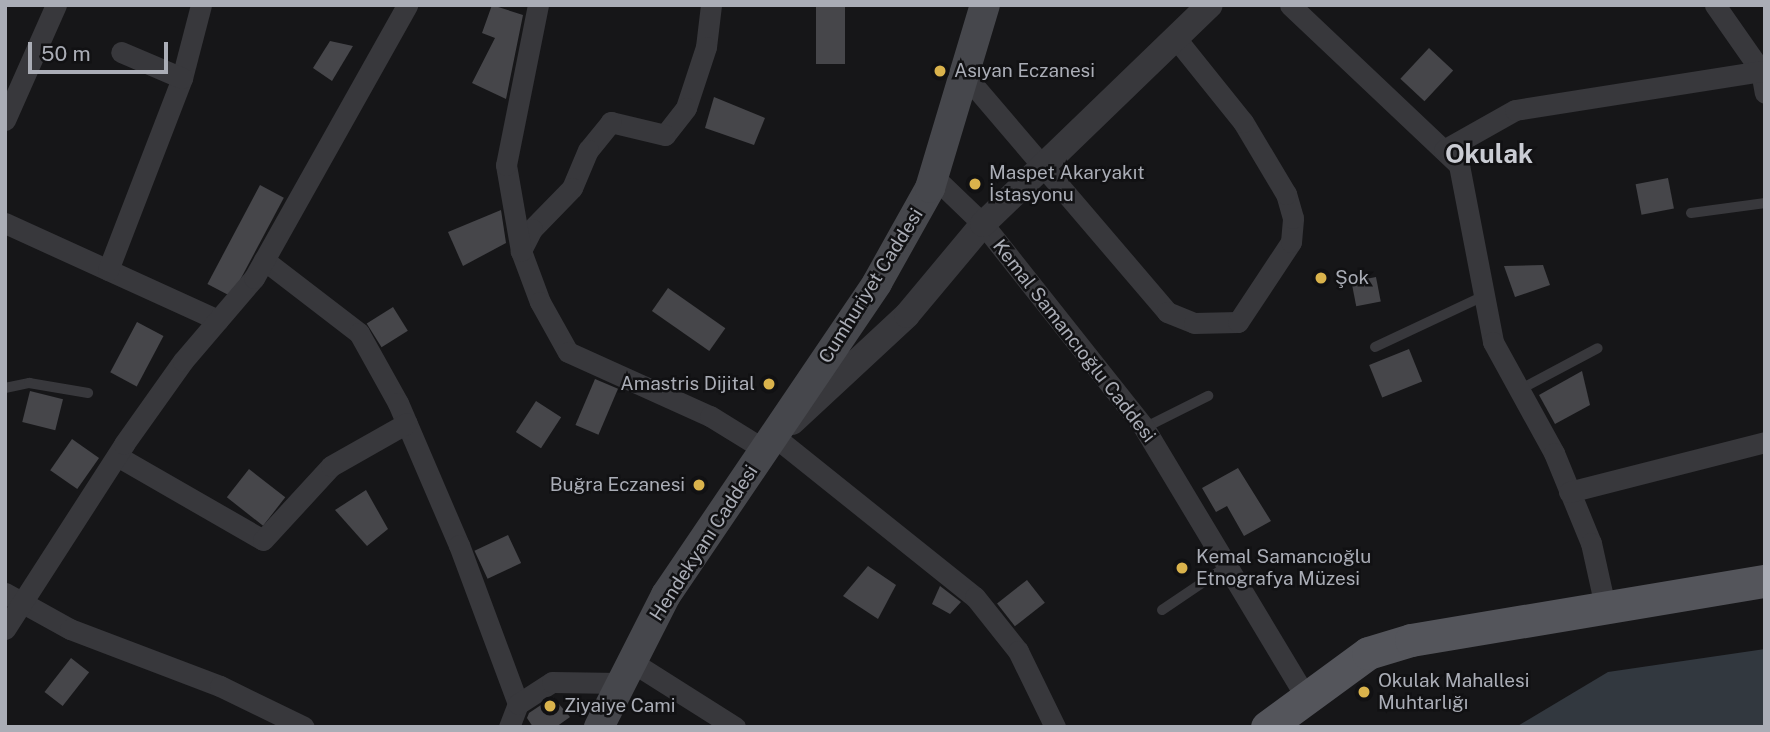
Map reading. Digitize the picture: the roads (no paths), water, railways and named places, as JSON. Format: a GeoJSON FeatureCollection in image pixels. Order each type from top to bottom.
{"type":"FeatureCollection","features":[{"type":"Feature","properties":{"kind":"main road","name":"Cumhuriyet Caddesi"},"geometry":{"type":"LineString","coordinates":[[770,444],[877,283],[934,177],[985,5]]}},
{"type":"Feature","properties":{"kind":"main road","name":"Hendekyanı Caddesi"},"geometry":{"type":"LineString","coordinates":[[599,727],[666,595],[770,444]]}},
{"type":"Feature","properties":{"kind":"main road"},"geometry":{"type":"LineString","coordinates":[[1267,727],[1368,653],[1410,640],[1765,581]]}},
{"type":"Feature","properties":{"kind":"street"},"geometry":{"type":"LineString","coordinates":[[5,120],[56,5]]}},
{"type":"Feature","properties":{"kind":"street"},"geometry":{"type":"LineString","coordinates":[[108,270],[182,78],[201,5]]}},
{"type":"Feature","properties":{"kind":"street"},"geometry":{"type":"LineString","coordinates":[[5,629],[14,598],[264,260],[407,5]]}},
{"type":"Feature","properties":{"kind":"street"},"geometry":{"type":"LineString","coordinates":[[538,5],[506,165],[521,251],[541,302],[568,352],[770,444],[975,597],[1018,651],[1055,727]]}},
{"type":"Feature","properties":{"kind":"street"},"geometry":{"type":"LineString","coordinates":[[521,251],[532,229],[572,188],[588,150],[611,122],[665,135],[686,108],[706,47],[711,5]]}},
{"type":"Feature","properties":{"kind":"street"},"geometry":{"type":"LineString","coordinates":[[770,444],[907,315],[983,224],[1177,40],[1210,5]]}},
{"type":"Feature","properties":{"kind":"street"},"geometry":{"type":"LineString","coordinates":[[1290,5],[1459,165],[1493,342],[1569,492],[1591,543],[1605,606]]}},
{"type":"Feature","properties":{"kind":"street"},"geometry":{"type":"LineString","coordinates":[[1715,5],[1761,71],[1765,93]]}},
{"type":"Feature","properties":{"kind":"street"},"geometry":{"type":"LineString","coordinates":[[964,74],[1167,312],[1194,323],[1238,322],[1291,242],[1293,218],[1286,194],[1243,122],[1177,40]]}},
{"type":"Feature","properties":{"kind":"street"},"geometry":{"type":"LineString","coordinates":[[121,52],[182,78]]}},
{"type":"Feature","properties":{"kind":"street"},"geometry":{"type":"LineString","coordinates":[[1444,150],[1515,110],[1761,71]]}},
{"type":"Feature","properties":{"kind":"street","name":"Kemal Samancıoğlu Caddesi"},"geometry":{"type":"LineString","coordinates":[[934,177],[983,224],[1144,428],[1306,697]]}},
{"type":"Feature","properties":{"kind":"street"},"geometry":{"type":"LineString","coordinates":[[5,223],[218,320]]}},
{"type":"Feature","properties":{"kind":"street"},"geometry":{"type":"LineString","coordinates":[[264,260],[359,332],[407,423],[496,636],[518,704]]}},
{"type":"Feature","properties":{"kind":"street"},"geometry":{"type":"LineString","coordinates":[[117,456],[263,540],[331,466],[407,423]]}},
{"type":"Feature","properties":{"kind":"street"},"geometry":{"type":"LineString","coordinates":[[1569,492],[1765,442]]}},
{"type":"Feature","properties":{"kind":"street"},"geometry":{"type":"LineString","coordinates":[[14,598],[69,629],[220,686],[304,727]]}},
{"type":"Feature","properties":{"kind":"street"},"geometry":{"type":"LineString","coordinates":[[509,727],[518,704],[552,682],[626,672],[735,727]]}},
{"type":"Feature","properties":{"kind":"lane"},"geometry":{"type":"LineString","coordinates":[[1691,214],[1765,203]]}},
{"type":"Feature","properties":{"kind":"lane"},"geometry":{"type":"LineString","coordinates":[[1375,347],[1484,296]]}},
{"type":"Feature","properties":{"kind":"lane"},"geometry":{"type":"LineString","coordinates":[[1519,390],[1598,348]]}},
{"type":"Feature","properties":{"kind":"lane"},"geometry":{"type":"LineString","coordinates":[[5,388],[29,383],[88,393]]}},
{"type":"Feature","properties":{"kind":"lane"},"geometry":{"type":"LineString","coordinates":[[1144,428],[1208,396]]}},
{"type":"Feature","properties":{"kind":"lane"},"geometry":{"type":"LineString","coordinates":[[1163,610],[1227,566]]}},
{"type":"Feature","properties":{"kind":"place","name":"Asıyan Eczanesi"},"geometry":{"type":"Point","coordinates":[940,71]}},
{"type":"Feature","properties":{"kind":"place","name":"Maspet Akaryakıt İstasyonu"},"geometry":{"type":"Point","coordinates":[975,184]}},
{"type":"Feature","properties":{"kind":"place","name":"Şok"},"geometry":{"type":"Point","coordinates":[1321,278]}},
{"type":"Feature","properties":{"kind":"place","name":"Amastris Dijital"},"geometry":{"type":"Point","coordinates":[769,384]}},
{"type":"Feature","properties":{"kind":"place","name":"Buğra Eczanesi"},"geometry":{"type":"Point","coordinates":[699,485]}},
{"type":"Feature","properties":{"kind":"place","name":"Kemal Samancıoğlu Etnografya Müzesi"},"geometry":{"type":"Point","coordinates":[1182,568]}},
{"type":"Feature","properties":{"kind":"place","name":"Okulak Mahallesi Muhtarlığı"},"geometry":{"type":"Point","coordinates":[1364,692]}},
{"type":"Feature","properties":{"kind":"place","name":"Ziyaiye Cami"},"geometry":{"type":"Point","coordinates":[550,706]}},
{"type":"Feature","properties":{"kind":"district","name":"Okulak"},"geometry":{"type":"Point","coordinates":[1489,154]}}]}
